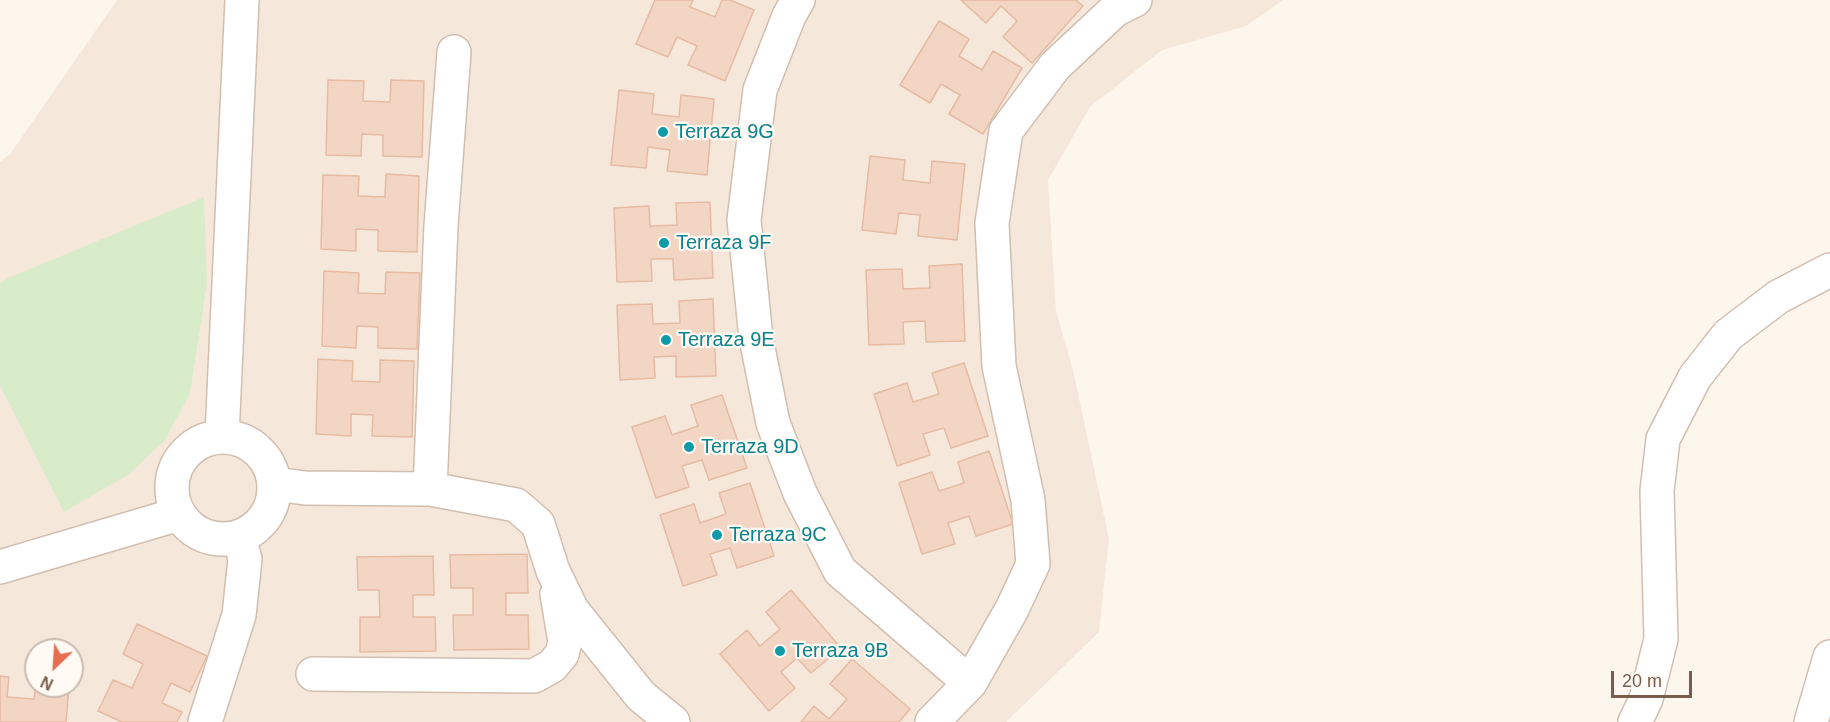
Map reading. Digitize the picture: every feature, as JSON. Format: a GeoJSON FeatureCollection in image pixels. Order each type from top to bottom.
{"type":"FeatureCollection","features":[{"type":"Feature","properties":{"kind":"street"},"geometry":{"type":"LineString","coordinates":[[222,436],[242,0]]}},
{"type":"Feature","properties":{"kind":"street"},"geometry":{"type":"LineString","coordinates":[[798,0],[789,16],[760,90],[744,220],[756,338],[773,423],[800,493],[840,571],[970,683]]}},
{"type":"Feature","properties":{"kind":"street"},"geometry":{"type":"LineString","coordinates":[[932,722],[970,683],[1012,609],[1033,564],[1028,500],[999,366],[992,223],[1006,131],[1055,66],[1115,10],[1135,0]]}},
{"type":"Feature","properties":{"kind":"street"},"geometry":{"type":"LineString","coordinates":[[430,489],[441,226],[454,52]]}},
{"type":"Feature","properties":{"kind":"street"},"geometry":{"type":"LineString","coordinates":[[1635,722],[1647,699],[1661,639],[1657,491],[1664,439],[1695,377],[1728,335],[1778,297],[1830,270]]}},
{"type":"Feature","properties":{"kind":"street"},"geometry":{"type":"LineString","coordinates":[[222,436],[238,438],[252,444],[264,455],[275,483],[273,501],[266,517],[254,529],[239,537],[222,540],[205,536],[190,527],[179,514],[173,500],[171,485],[174,469],[193,445],[207,438],[222,436]]}},
{"type":"Feature","properties":{"kind":"street"},"geometry":{"type":"LineString","coordinates":[[275,483],[305,488],[430,489],[516,505],[538,524],[553,571],[565,642],[562,654],[552,666],[534,676],[313,674]]}},
{"type":"Feature","properties":{"kind":"street"},"geometry":{"type":"LineString","coordinates":[[0,567],[179,514]]}},
{"type":"Feature","properties":{"kind":"street"},"geometry":{"type":"LineString","coordinates":[[205,722],[240,615],[245,559],[239,537]]}},
{"type":"Feature","properties":{"kind":"street"},"geometry":{"type":"LineString","coordinates":[[553,571],[572,610],[641,696],[674,722]]}},
{"type":"Feature","properties":{"kind":"street"},"geometry":{"type":"LineString","coordinates":[[1811,722],[1830,657]]}},
{"type":"Feature","properties":{"kind":"shaded area"},"geometry":{"type":"Polygon","coordinates":[[[117,0],[1283,0],[1246,26],[1162,50],[1090,107],[1048,180],[1056,311],[1073,370],[1109,539],[1099,632],[1006,722],[0,722],[0,162],[10,154],[117,0]]]}},
{"type":"Feature","properties":{"kind":"green space"},"geometry":{"type":"Polygon","coordinates":[[[204,197],[207,283],[190,393],[165,440],[129,474],[64,512],[0,385],[0,283],[204,197]]]}},
{"type":"Feature","properties":{"kind":"building"},"geometry":{"type":"Polygon","coordinates":[[[655,0],[693,0],[690,7],[715,17],[722,0],[730,0],[754,10],[725,81],[688,65],[697,46],[677,37],[668,57],[636,44],[655,0]]]}},
{"type":"Feature","properties":{"kind":"building"},"geometry":{"type":"Polygon","coordinates":[[[961,0],[1076,0],[1083,6],[1032,63],[1003,37],[1017,21],[1001,6],[986,23],[961,0]]]}},
{"type":"Feature","properties":{"kind":"building"},"geometry":{"type":"Polygon","coordinates":[[[939,21],[969,39],[959,56],[982,70],[993,51],[1022,68],[983,134],[949,114],[960,95],[941,84],[930,103],[900,85],[939,21]]]}},
{"type":"Feature","properties":{"kind":"building"},"geometry":{"type":"Polygon","coordinates":[[[328,80],[364,81],[363,101],[390,102],[391,80],[424,81],[422,157],[383,156],[383,135],[362,134],[361,156],[326,155],[328,80]]]}},
{"type":"Feature","properties":{"kind":"building","name":"Terraza 9G"},"geometry":{"type":"Polygon","coordinates":[[[619,90],[654,94],[652,114],[679,117],[681,95],[714,99],[707,175],[667,171],[670,150],[648,147],[646,168],[611,165],[619,90]]]}},
{"type":"Feature","properties":{"kind":"building"},"geometry":{"type":"Polygon","coordinates":[[[870,156],[905,160],[903,180],[930,183],[932,161],[965,164],[957,240],[918,236],[920,215],[899,213],[896,234],[862,230],[870,156]]]}},
{"type":"Feature","properties":{"kind":"building"},"geometry":{"type":"Polygon","coordinates":[[[386,174],[419,176],[417,252],[378,251],[378,230],[356,229],[356,251],[321,249],[323,175],[359,176],[358,196],[385,197],[386,174]]]}},
{"type":"Feature","properties":{"kind":"building","name":"Terraza 9F"},"geometry":{"type":"Polygon","coordinates":[[[710,202],[713,278],[674,280],[673,259],[651,259],[652,281],[617,282],[614,208],[649,206],[650,226],[677,225],[676,203],[710,202]]]}},
{"type":"Feature","properties":{"kind":"building"},"geometry":{"type":"Polygon","coordinates":[[[962,264],[965,341],[926,342],[925,321],[903,322],[904,344],[869,345],[866,270],[902,269],[903,289],[930,288],[929,266],[962,264]]]}},
{"type":"Feature","properties":{"kind":"building"},"geometry":{"type":"Polygon","coordinates":[[[324,271],[359,273],[358,293],[385,294],[386,272],[420,273],[417,349],[378,348],[378,327],[357,326],[356,348],[322,346],[324,271]]]}},
{"type":"Feature","properties":{"kind":"building","name":"Terraza 9E"},"geometry":{"type":"Polygon","coordinates":[[[713,299],[716,376],[676,377],[676,356],[654,357],[655,378],[620,380],[617,305],[652,304],[653,324],[680,323],[679,301],[713,299]]]}},
{"type":"Feature","properties":{"kind":"building"},"geometry":{"type":"Polygon","coordinates":[[[318,359],[353,361],[352,381],[380,382],[380,360],[414,361],[412,437],[372,436],[373,415],[351,414],[351,436],[316,434],[318,359]]]}},
{"type":"Feature","properties":{"kind":"building"},"geometry":{"type":"Polygon","coordinates":[[[964,363],[988,436],[951,448],[944,428],[923,434],[930,455],[897,466],[874,394],[907,383],[913,402],[939,394],[932,373],[964,363]]]}},
{"type":"Feature","properties":{"kind":"building","name":"Terraza 9D"},"geometry":{"type":"Polygon","coordinates":[[[722,395],[747,468],[709,480],[702,460],[682,466],[689,487],[656,498],[632,427],[665,416],[672,435],[698,426],[691,405],[722,395]]]}},
{"type":"Feature","properties":{"kind":"building"},"geometry":{"type":"Polygon","coordinates":[[[989,451],[1013,524],[976,536],[969,516],[948,523],[955,544],[922,554],[899,483],[932,472],[939,491],[964,483],[958,462],[989,451]]]}},
{"type":"Feature","properties":{"kind":"building","name":"Terraza 9C"},"geometry":{"type":"Polygon","coordinates":[[[750,483],[774,556],[737,568],[730,548],[710,554],[717,575],[683,586],[660,515],[694,504],[700,523],[726,514],[719,493],[750,483]]]}},
{"type":"Feature","properties":{"kind":"building"},"geometry":{"type":"Polygon","coordinates":[[[527,554],[528,593],[506,593],[506,615],[528,615],[529,649],[454,650],[453,615],[473,615],[473,588],[451,588],[450,555],[527,554]]]}},
{"type":"Feature","properties":{"kind":"building"},"geometry":{"type":"Polygon","coordinates":[[[433,556],[434,595],[413,595],[413,617],[435,617],[436,651],[360,652],[360,617],[380,617],[379,590],[358,590],[357,557],[433,556]]]}},
{"type":"Feature","properties":{"kind":"building","name":"Terraza 9B"},"geometry":{"type":"Polygon","coordinates":[[[791,590],[841,648],[811,673],[797,658],[781,672],[795,688],[769,711],[720,654],[747,630],[760,646],[780,629],[766,612],[791,590]]]}},
{"type":"Feature","properties":{"kind":"building"},"geometry":{"type":"Polygon","coordinates":[[[137,624],[207,656],[190,692],[171,683],[162,703],[182,712],[177,722],[122,722],[98,711],[113,680],[132,688],[143,664],[123,654],[137,624]]]}},
{"type":"Feature","properties":{"kind":"building"},"geometry":{"type":"Polygon","coordinates":[[[852,659],[910,709],[899,722],[801,722],[814,706],[829,719],[847,699],[830,684],[852,659]]]}},
{"type":"Feature","properties":{"kind":"building"},"geometry":{"type":"Polygon","coordinates":[[[0,676],[9,677],[7,697],[68,698],[66,722],[0,722],[0,676]]]}},
{"type":"Feature","properties":{"kind":"place","name":"Terraza 9G"},"geometry":{"type":"Point","coordinates":[663,132]}},
{"type":"Feature","properties":{"kind":"place","name":"Terraza 9F"},"geometry":{"type":"Point","coordinates":[664,243]}},
{"type":"Feature","properties":{"kind":"place","name":"Terraza 9E"},"geometry":{"type":"Point","coordinates":[666,340]}},
{"type":"Feature","properties":{"kind":"place","name":"Terraza 9D"},"geometry":{"type":"Point","coordinates":[689,447]}},
{"type":"Feature","properties":{"kind":"place","name":"Terraza 9C"},"geometry":{"type":"Point","coordinates":[717,535]}},
{"type":"Feature","properties":{"kind":"place","name":"Terraza 9B"},"geometry":{"type":"Point","coordinates":[780,651]}}]}
